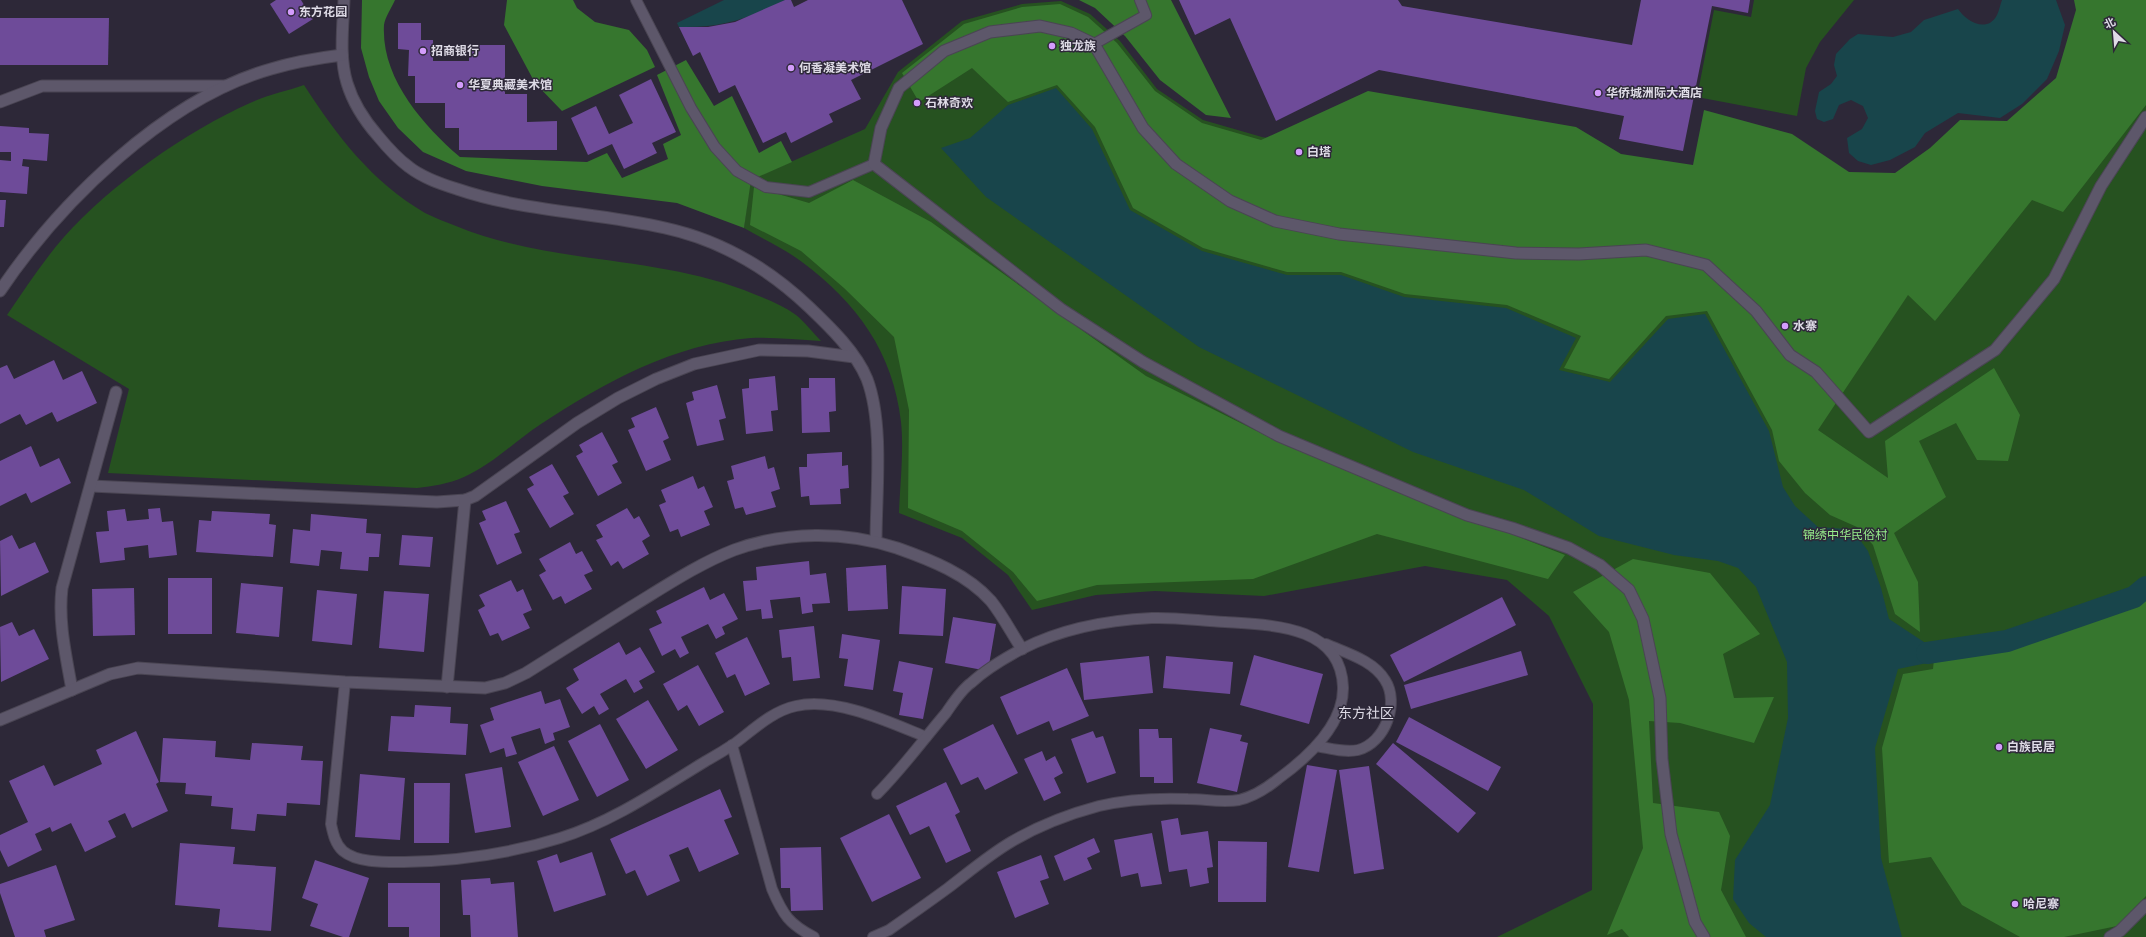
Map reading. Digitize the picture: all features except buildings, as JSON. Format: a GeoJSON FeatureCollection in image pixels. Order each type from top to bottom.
{"type":"FeatureCollection","features":[{"type":"Feature","properties":{"kind":"street"},"geometry":{"type":"LineString","coordinates":[[344,0],[342,55],[346,82],[355,105],[367,123],[384,143],[410,168],[438,183],[507,203],[665,228],[707,240],[763,268],[787,287],[818,316],[854,357],[866,376],[872,395],[877,421],[876,541]]}},
{"type":"Feature","properties":{"kind":"street"},"geometry":{"type":"LineString","coordinates":[[1704,937],[1695,922],[1671,834],[1662,759],[1660,698],[1644,619],[1629,590],[1600,565],[1569,548],[1466,514],[1279,436],[1143,362],[1062,309],[874,164],[882,128],[899,88],[944,52],[990,32],[1040,26],[1071,33],[1094,44],[1143,128],[1176,164],[1230,201],[1275,221],[1339,234],[1516,253],[1579,254],[1646,250],[1706,265],[1756,311],[1790,355],[1816,372],[1869,432],[1996,350],[2054,279],[2101,186],[2146,118]]}},
{"type":"Feature","properties":{"kind":"street"},"geometry":{"type":"LineString","coordinates":[[0,291],[46,228],[80,192],[155,129],[192,105],[227,86],[270,69],[306,60],[342,55]]}},
{"type":"Feature","properties":{"kind":"street"},"geometry":{"type":"LineString","coordinates":[[0,102],[42,86],[227,86]]}},
{"type":"Feature","properties":{"kind":"street"},"geometry":{"type":"LineString","coordinates":[[91,486],[429,502],[465,500],[488,488],[577,423],[618,398],[656,379],[694,364],[759,350],[808,351],[854,357]]}},
{"type":"Feature","properties":{"kind":"street"},"geometry":{"type":"LineString","coordinates":[[72,690],[61,630],[60,610],[62,588],[116,392]]}},
{"type":"Feature","properties":{"kind":"street"},"geometry":{"type":"LineString","coordinates":[[447,688],[465,500]]}},
{"type":"Feature","properties":{"kind":"street"},"geometry":{"type":"LineString","coordinates":[[0,720],[110,674],[138,668],[447,688],[484,688],[505,683],[526,673],[673,581],[734,550],[763,541],[797,536],[836,535],[876,541],[923,557],[961,575],[991,601],[1022,649]]}},
{"type":"Feature","properties":{"kind":"street"},"geometry":{"type":"LineString","coordinates":[[2110,937],[2120,931],[2146,905]]}},
{"type":"Feature","properties":{"kind":"lane"},"geometry":{"type":"LineString","coordinates":[[636,0],[690,108],[715,147],[737,171],[766,187],[809,192],[874,164]]}},
{"type":"Feature","properties":{"kind":"lane"},"geometry":{"type":"LineString","coordinates":[[1094,44],[1146,16],[1140,0]]}},
{"type":"Feature","properties":{"kind":"lane"},"geometry":{"type":"LineString","coordinates":[[877,794],[897,774],[970,683],[1022,649],[1052,636],[1099,624],[1154,618],[1287,628],[1319,640],[1367,662],[1378,670],[1386,680],[1390,694],[1390,708],[1387,722],[1371,744],[1359,750],[1349,751],[1316,746]]}},
{"type":"Feature","properties":{"kind":"lane"},"geometry":{"type":"LineString","coordinates":[[872,937],[889,930],[1000,849],[1043,826],[1101,806],[1131,801],[1162,798],[1223,801],[1240,800],[1256,793],[1278,779],[1316,746],[1330,730],[1339,713],[1343,695],[1339,666],[1332,652],[1319,640]]}},
{"type":"Feature","properties":{"kind":"lane"},"geometry":{"type":"LineString","coordinates":[[345,682],[331,824],[335,838],[343,850],[358,858],[391,862],[432,862],[480,857],[521,849],[561,838],[637,802],[732,745],[781,711],[796,706],[813,704],[854,711],[883,720],[926,737]]}},
{"type":"Feature","properties":{"kind":"lane"},"geometry":{"type":"LineString","coordinates":[[732,745],[772,889],[781,910],[797,928],[814,937]]}},
{"type":"Feature","properties":{"kind":"green space"},"geometry":{"type":"Polygon","coordinates":[[[362,0],[395,0],[387,15],[384,25],[385,45],[389,63],[397,82],[419,115],[460,157],[587,162],[607,153],[622,178],[668,159],[663,144],[681,135],[657,75],[686,60],[714,106],[732,96],[759,153],[781,141],[792,162],[751,180],[744,228],[677,203],[542,186],[466,171],[423,152],[398,128],[379,101],[369,77],[361,48],[362,0]]]}},
{"type":"Feature","properties":{"kind":"green space"},"geometry":{"type":"Polygon","coordinates":[[[507,0],[573,0],[577,8],[595,22],[629,30],[647,50],[655,67],[562,111],[535,83],[504,25],[507,0]]]}},
{"type":"Feature","properties":{"kind":"green space"},"geometry":{"type":"Polygon","coordinates":[[[1079,0],[1171,0],[1231,118],[1206,115],[1160,80],[1125,36],[1095,8],[1079,0]]]}},
{"type":"Feature","properties":{"kind":"green space"},"geometry":{"type":"Polygon","coordinates":[[[1754,0],[1854,0],[1820,42],[1806,68],[1797,116],[1697,97],[1714,10],[1751,17],[1754,0]]]}},
{"type":"Feature","properties":{"kind":"green space"},"geometry":{"type":"Polygon","coordinates":[[[2074,0],[2146,0],[2146,105],[2063,212],[2032,200],[1935,321],[1908,295],[1818,430],[1888,478],[1885,441],[1994,368],[2020,415],[2008,461],[1977,460],[1956,423],[1919,441],[1946,497],[1894,533],[1918,582],[1920,632],[1895,614],[1873,545],[1857,527],[1830,515],[1805,493],[1779,461],[1772,430],[1707,311],[1666,316],[1609,379],[1564,368],[1581,336],[1507,305],[1405,294],[1341,272],[1287,272],[1203,248],[1133,208],[1095,127],[1057,85],[1008,102],[972,68],[919,102],[902,73],[964,24],[1022,7],[1060,4],[1088,17],[1117,43],[1155,91],[1202,123],[1261,140],[1368,91],[1576,127],[1621,154],[1693,165],[1704,110],[1792,134],[1849,172],[1895,173],[1930,148],[1960,120],[2007,121],[2056,78],[2076,10],[2074,0]]]}},
{"type":"Feature","properties":{"kind":"green space","name":"锦绣中华民俗村"},"geometry":{"type":"Polygon","coordinates":[[[2146,0],[2146,937],[1497,937],[1592,890],[1593,704],[1549,616],[1507,580],[1425,566],[1264,596],[1155,591],[1096,595],[1032,610],[1008,575],[962,538],[899,513],[902,456],[901,422],[897,397],[890,373],[881,351],[869,331],[840,294],[802,262],[744,228],[750,180],[865,129],[898,72],[962,21],[1022,4],[1061,1],[1090,14],[1120,41],[1157,89],[1203,120],[1262,137],[1809,233],[1908,226],[2146,0]]]}},
{"type":"Feature","properties":{"kind":"green space"},"geometry":{"type":"Polygon","coordinates":[[[304,85],[329,122],[372,172],[388,187],[425,213],[491,238],[527,247],[673,271],[709,279],[744,290],[784,307],[803,321],[821,341],[751,338],[695,348],[668,357],[615,380],[565,408],[484,466],[474,472],[446,483],[417,488],[108,473],[129,389],[7,315],[41,265],[56,246],[83,217],[126,179],[201,128],[257,100],[304,85]]]}},
{"type":"Feature","properties":{"kind":"green space"},"geometry":{"type":"Polygon","coordinates":[[[853,180],[931,222],[1146,376],[1287,446],[1565,555],[1548,579],[1377,534],[1253,579],[1097,585],[1037,601],[1013,572],[962,531],[908,508],[909,410],[894,337],[844,288],[801,251],[750,225],[754,187],[809,203],[853,180]]]}},
{"type":"Feature","properties":{"kind":"green space"},"geometry":{"type":"Polygon","coordinates":[[[1633,559],[1710,573],[1760,634],[1723,654],[1734,698],[1774,697],[1754,743],[1680,723],[1649,721],[1653,803],[1719,812],[1730,836],[1721,890],[1746,937],[1629,937],[1622,929],[1607,935],[1643,848],[1629,700],[1609,632],[1573,592],[1633,559]]]}},
{"type":"Feature","properties":{"kind":"green space"},"geometry":{"type":"Polygon","coordinates":[[[2146,595],[2146,896],[2117,926],[2064,937],[2020,937],[1962,905],[1931,857],[1889,863],[1882,748],[1903,674],[1933,669],[1934,659],[2009,647],[2138,602],[2146,595]]]}},
{"type":"Feature","properties":{"kind":"shaded area"},"geometry":{"type":"Polygon","coordinates":[[[724,0],[785,0],[734,21],[708,26],[679,27],[677,23],[724,0]]]}},
{"type":"Feature","properties":{"kind":"shaded area"},"geometry":{"type":"Polygon","coordinates":[[[2002,0],[2056,0],[2065,25],[2059,51],[2047,79],[2022,104],[2000,118],[1958,113],[1925,133],[1915,147],[1890,160],[1871,165],[1858,161],[1849,153],[1847,138],[1862,129],[1868,118],[1863,106],[1851,100],[1839,105],[1833,119],[1824,122],[1817,119],[1815,111],[1819,92],[1831,84],[1837,76],[1834,65],[1836,54],[1850,39],[1858,34],[1893,37],[1911,32],[1924,20],[1958,9],[1966,18],[1977,24],[1988,24],[1993,21],[1997,15],[2002,0]]]}},
{"type":"Feature","properties":{"kind":"shaded area"},"geometry":{"type":"Polygon","coordinates":[[[1056,88],[1092,129],[1130,210],[1202,251],[1287,275],[1341,275],[1404,297],[1506,308],[1576,338],[1559,370],[1610,382],[1668,319],[1705,314],[1769,431],[1783,487],[1795,506],[1818,527],[1846,529],[1854,533],[1868,551],[1881,588],[1889,619],[1927,644],[1927,663],[1898,669],[1875,748],[1881,858],[1902,937],[1766,937],[1749,923],[1733,899],[1735,860],[1770,805],[1788,718],[1787,662],[1756,587],[1738,568],[1718,561],[1674,555],[1599,536],[1524,490],[1413,452],[1199,347],[986,197],[941,148],[970,138],[1008,105],[1056,88]]]}},
{"type":"Feature","properties":{"kind":"waterway"},"geometry":{"type":"LineString","coordinates":[[1927,653],[2007,641],[2134,597],[2146,587]]}},
{"type":"Feature","properties":{"kind":"place","name":"东方花园"},"geometry":{"type":"Point","coordinates":[291,12]}},
{"type":"Feature","properties":{"kind":"place","name":"独龙族"},"geometry":{"type":"Point","coordinates":[1052,46]}},
{"type":"Feature","properties":{"kind":"place","name":"招商银行"},"geometry":{"type":"Point","coordinates":[423,51]}},
{"type":"Feature","properties":{"kind":"place","name":"何香凝美术馆"},"geometry":{"type":"Point","coordinates":[791,68]}},
{"type":"Feature","properties":{"kind":"place","name":"华夏典藏美术馆"},"geometry":{"type":"Point","coordinates":[460,85]}},
{"type":"Feature","properties":{"kind":"place","name":"华侨城洲际大酒店"},"geometry":{"type":"Point","coordinates":[1598,93]}},
{"type":"Feature","properties":{"kind":"place","name":"石林奇欢"},"geometry":{"type":"Point","coordinates":[917,103]}},
{"type":"Feature","properties":{"kind":"place","name":"白塔"},"geometry":{"type":"Point","coordinates":[1299,152]}},
{"type":"Feature","properties":{"kind":"place","name":"水寨"},"geometry":{"type":"Point","coordinates":[1785,326]}},
{"type":"Feature","properties":{"kind":"place","name":"白族民居"},"geometry":{"type":"Point","coordinates":[1999,747]}},
{"type":"Feature","properties":{"kind":"place","name":"哈尼寨"},"geometry":{"type":"Point","coordinates":[2015,904]}},
{"type":"Feature","properties":{"kind":"district","name":"东方社区"},"geometry":{"type":"Point","coordinates":[1366,713]}}]}
